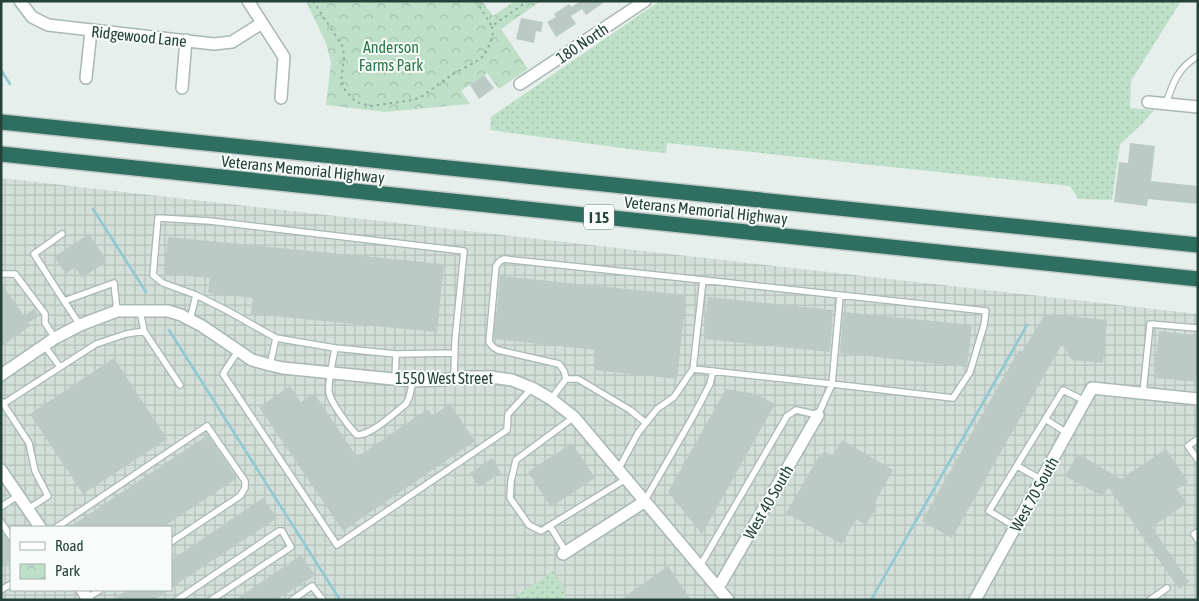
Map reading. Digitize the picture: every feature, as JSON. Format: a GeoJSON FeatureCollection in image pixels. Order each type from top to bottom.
{"type":"FeatureCollection","features":[{"type":"Feature","properties":{"kind":"highway","name":"Veterans Memorial Highway"},"geometry":{"type":"LineString","coordinates":[[1,122],[1198,246]]}},
{"type":"Feature","properties":{"kind":"highway","name":"Veterans Memorial Highway"},"geometry":{"type":"LineString","coordinates":[[1,154],[1198,279]]}},
{"type":"Feature","properties":{"kind":"street","name":"Ridgewood Lane"},"geometry":{"type":"LineString","coordinates":[[20,1],[32,17],[43,24],[91,31],[223,44],[241,38],[262,24]]}},
{"type":"Feature","properties":{"kind":"street"},"geometry":{"type":"LineString","coordinates":[[248,1],[284,57],[281,98]]}},
{"type":"Feature","properties":{"kind":"street","name":"180 North"},"geometry":{"type":"LineString","coordinates":[[520,84],[645,1]]}},
{"type":"Feature","properties":{"kind":"street"},"geometry":{"type":"LineString","coordinates":[[86,78],[91,31]]}},
{"type":"Feature","properties":{"kind":"street"},"geometry":{"type":"LineString","coordinates":[[182,88],[186,40]]}},
{"type":"Feature","properties":{"kind":"street"},"geometry":{"type":"LineString","coordinates":[[1148,102],[1198,106]]}},
{"type":"Feature","properties":{"kind":"street"},"geometry":{"type":"LineString","coordinates":[[1,375],[55,338],[80,325],[117,311]]}},
{"type":"Feature","properties":{"kind":"street","name":"1550 West Street"},"geometry":{"type":"LineString","coordinates":[[117,311],[168,311],[202,326],[252,360],[283,368],[412,381],[491,377],[512,380],[532,388],[551,399],[574,417],[728,600]]}},
{"type":"Feature","properties":{"kind":"street","name":"West 70 South"},"geometry":{"type":"LineString","coordinates":[[975,600],[1092,388],[1143,393]]}},
{"type":"Feature","properties":{"kind":"street"},"geometry":{"type":"LineString","coordinates":[[1143,393],[1198,399]]}},
{"type":"Feature","properties":{"kind":"street","name":"West 40 South"},"geometry":{"type":"LineString","coordinates":[[718,588],[818,415]]}},
{"type":"Feature","properties":{"kind":"street"},"geometry":{"type":"LineString","coordinates":[[1,470],[39,526]]}},
{"type":"Feature","properties":{"kind":"street"},"geometry":{"type":"LineString","coordinates":[[565,553],[644,502]]}},
{"type":"Feature","properties":{"kind":"lane"},"geometry":{"type":"LineString","coordinates":[[1166,104],[1170,90],[1180,71],[1188,62],[1198,56]]}},
{"type":"Feature","properties":{"kind":"lane"},"geometry":{"type":"LineString","coordinates":[[454,379],[464,251],[210,221],[158,218],[153,275],[163,283],[196,295],[276,338],[335,348],[396,354],[455,353]]}},
{"type":"Feature","properties":{"kind":"lane"},"geometry":{"type":"LineString","coordinates":[[62,234],[34,254],[80,325]]}},
{"type":"Feature","properties":{"kind":"lane"},"geometry":{"type":"LineString","coordinates":[[566,378],[560,364],[498,350],[490,342],[496,266],[500,261],[504,259],[986,312],[970,372],[953,398],[693,369]]}},
{"type":"Feature","properties":{"kind":"lane"},"geometry":{"type":"LineString","coordinates":[[1,274],[15,274],[44,314],[45,323],[55,338]]}},
{"type":"Feature","properties":{"kind":"lane"},"geometry":{"type":"LineString","coordinates":[[618,470],[638,433],[657,409],[674,397],[693,369],[703,280]]}},
{"type":"Feature","properties":{"kind":"lane"},"geometry":{"type":"LineString","coordinates":[[64,302],[114,283],[117,311]]}},
{"type":"Feature","properties":{"kind":"lane"},"geometry":{"type":"LineString","coordinates":[[190,320],[196,295]]}},
{"type":"Feature","properties":{"kind":"lane"},"geometry":{"type":"LineString","coordinates":[[700,566],[787,416],[796,410],[818,415],[832,384],[840,296]]}},
{"type":"Feature","properties":{"kind":"lane"},"geometry":{"type":"LineString","coordinates":[[140,311],[144,331],[180,385]]}},
{"type":"Feature","properties":{"kind":"lane"},"geometry":{"type":"LineString","coordinates":[[1143,393],[1150,324],[1197,328]]}},
{"type":"Feature","properties":{"kind":"lane"},"geometry":{"type":"LineString","coordinates":[[28,509],[48,496],[35,471],[29,443],[2,402],[96,344],[126,334],[144,331]]}},
{"type":"Feature","properties":{"kind":"lane"},"geometry":{"type":"LineString","coordinates":[[270,365],[276,338]]}},
{"type":"Feature","properties":{"kind":"lane"},"geometry":{"type":"LineString","coordinates":[[44,346],[60,367]]}},
{"type":"Feature","properties":{"kind":"lane"},"geometry":{"type":"LineString","coordinates":[[335,348],[329,393],[357,435],[364,435],[406,404],[410,398],[412,381]]}},
{"type":"Feature","properties":{"kind":"lane"},"geometry":{"type":"LineString","coordinates":[[238,351],[223,374],[337,545],[507,430],[508,414],[532,388]]}},
{"type":"Feature","properties":{"kind":"lane"},"geometry":{"type":"LineString","coordinates":[[395,379],[396,354]]}},
{"type":"Feature","properties":{"kind":"lane"},"geometry":{"type":"LineString","coordinates":[[644,502],[695,413],[710,384],[713,371]]}},
{"type":"Feature","properties":{"kind":"lane"},"geometry":{"type":"LineString","coordinates":[[551,399],[566,378]]}},
{"type":"Feature","properties":{"kind":"lane"},"geometry":{"type":"LineString","coordinates":[[566,378],[578,379],[630,410],[646,423]]}},
{"type":"Feature","properties":{"kind":"lane"},"geometry":{"type":"LineString","coordinates":[[1016,527],[989,511],[1063,390],[1085,401]]}},
{"type":"Feature","properties":{"kind":"lane"},"geometry":{"type":"LineString","coordinates":[[574,417],[516,460],[511,481],[510,498],[529,525],[541,532],[626,480]]}},
{"type":"Feature","properties":{"kind":"lane"},"geometry":{"type":"LineString","coordinates":[[1045,419],[1067,433]]}},
{"type":"Feature","properties":{"kind":"lane"},"geometry":{"type":"LineString","coordinates":[[58,526],[207,426],[245,481],[245,488],[240,496],[172,541]]}},
{"type":"Feature","properties":{"kind":"lane"},"geometry":{"type":"LineString","coordinates":[[1198,439],[1188,446],[1198,460]]}},
{"type":"Feature","properties":{"kind":"lane"},"geometry":{"type":"LineString","coordinates":[[1017,466],[1042,480]]}},
{"type":"Feature","properties":{"kind":"lane"},"geometry":{"type":"LineString","coordinates":[[1,507],[18,495]]}},
{"type":"Feature","properties":{"kind":"lane"},"geometry":{"type":"LineString","coordinates":[[1,522],[10,536]]}},
{"type":"Feature","properties":{"kind":"lane"},"geometry":{"type":"LineString","coordinates":[[550,526],[565,553]]}},
{"type":"Feature","properties":{"kind":"lane"},"geometry":{"type":"LineString","coordinates":[[177,600],[279,531],[282,531],[291,547],[211,600]]}},
{"type":"Feature","properties":{"kind":"lane"},"geometry":{"type":"LineString","coordinates":[[1198,532],[1194,534],[1198,540]]}},
{"type":"Feature","properties":{"kind":"lane"},"geometry":{"type":"LineString","coordinates":[[292,600],[312,586],[323,600]]}},
{"type":"Feature","properties":{"kind":"lane"},"geometry":{"type":"LineString","coordinates":[[1150,600],[1167,588]]}},
{"type":"Feature","properties":{"kind":"lane"},"geometry":{"type":"LineString","coordinates":[[86,596],[98,591]]}},
{"type":"Feature","properties":{"kind":"path"},"geometry":{"type":"LineString","coordinates":[[313,1],[343,47],[344,59],[341,80],[345,90],[356,102],[371,106],[413,100],[421,97],[453,74],[479,60],[485,54],[493,37],[492,26],[476,1]]}},
{"type":"Feature","properties":{"kind":"path"},"geometry":{"type":"LineString","coordinates":[[492,26],[528,1]]}},
{"type":"Feature","properties":{"kind":"shaded area"},"geometry":{"type":"Polygon","coordinates":[[[1,178],[1198,314],[1198,600],[1,600],[1,178]]]}},
{"type":"Feature","properties":{"kind":"green space","name":"Anderson Farms Park"},"geometry":{"type":"Polygon","coordinates":[[[306,1],[482,1],[493,16],[515,1],[541,1],[501,29],[528,69],[499,89],[487,73],[461,91],[470,104],[385,112],[326,105],[331,62],[326,43],[306,1]]]}},
{"type":"Feature","properties":{"kind":"green space"},"geometry":{"type":"Polygon","coordinates":[[[660,1],[1181,1],[1131,81],[1130,108],[1154,110],[1120,144],[1112,200],[1078,199],[1070,186],[667,143],[666,153],[644,151],[490,130],[491,117],[660,1]]]}},
{"type":"Feature","properties":{"kind":"green space"},"geometry":{"type":"Polygon","coordinates":[[[553,571],[564,586],[566,600],[510,600],[553,571]]]}},
{"type":"Feature","properties":{"kind":"building"},"geometry":{"type":"Polygon","coordinates":[[[577,1],[606,1],[586,15],[582,9],[571,16],[576,24],[556,37],[547,22],[556,17],[554,14],[569,4],[571,7],[578,3],[577,1]]]}},
{"type":"Feature","properties":{"kind":"building"},"geometry":{"type":"Polygon","coordinates":[[[521,18],[543,22],[541,32],[536,31],[534,43],[516,39],[521,18]]]}},
{"type":"Feature","properties":{"kind":"building"},"geometry":{"type":"Polygon","coordinates":[[[484,75],[494,88],[479,99],[470,85],[484,75]]]}},
{"type":"Feature","properties":{"kind":"building"},"geometry":{"type":"Polygon","coordinates":[[[1130,143],[1155,146],[1151,181],[1198,186],[1198,204],[1148,199],[1147,206],[1114,202],[1119,162],[1128,163],[1130,143]]]}},
{"type":"Feature","properties":{"kind":"building"},"geometry":{"type":"Polygon","coordinates":[[[89,234],[107,261],[82,278],[75,267],[66,274],[54,257],[89,234]]]}},
{"type":"Feature","properties":{"kind":"building"},"geometry":{"type":"Polygon","coordinates":[[[168,237],[444,264],[437,332],[251,314],[253,298],[208,293],[210,278],[164,274],[168,237]]]}},
{"type":"Feature","properties":{"kind":"building"},"geometry":{"type":"Polygon","coordinates":[[[500,276],[686,295],[677,379],[594,370],[596,350],[494,339],[500,276]]]}},
{"type":"Feature","properties":{"kind":"building"},"geometry":{"type":"Polygon","coordinates":[[[1,283],[24,316],[34,309],[39,316],[28,323],[30,326],[1,347],[1,283]]]}},
{"type":"Feature","properties":{"kind":"building"},"geometry":{"type":"Polygon","coordinates":[[[708,297],[833,310],[830,352],[704,339],[708,297]]]}},
{"type":"Feature","properties":{"kind":"building"},"geometry":{"type":"Polygon","coordinates":[[[843,312],[972,325],[967,367],[840,353],[843,312]]]}},
{"type":"Feature","properties":{"kind":"building"},"geometry":{"type":"Polygon","coordinates":[[[1045,314],[1107,320],[1103,363],[1072,360],[1062,344],[952,538],[922,521],[1019,350],[1022,352],[1045,314]]]}},
{"type":"Feature","properties":{"kind":"building"},"geometry":{"type":"Polygon","coordinates":[[[1159,331],[1198,336],[1198,382],[1154,378],[1159,331]]]}},
{"type":"Feature","properties":{"kind":"building"},"geometry":{"type":"Polygon","coordinates":[[[114,358],[167,439],[83,494],[30,414],[114,358]]]}},
{"type":"Feature","properties":{"kind":"building"},"geometry":{"type":"Polygon","coordinates":[[[290,386],[301,402],[314,393],[357,457],[428,409],[432,416],[450,404],[475,441],[343,531],[259,407],[290,386]]]}},
{"type":"Feature","properties":{"kind":"building"},"geometry":{"type":"Polygon","coordinates":[[[726,389],[756,394],[775,404],[702,534],[668,492],[726,389]]]}},
{"type":"Feature","properties":{"kind":"building"},"geometry":{"type":"Polygon","coordinates":[[[208,435],[237,478],[165,526],[72,526],[208,435]]]}},
{"type":"Feature","properties":{"kind":"building"},"geometry":{"type":"Polygon","coordinates":[[[842,440],[893,470],[874,504],[877,506],[866,525],[856,519],[842,544],[786,513],[819,456],[821,457],[824,451],[833,456],[842,440]]]}},
{"type":"Feature","properties":{"kind":"building"},"geometry":{"type":"Polygon","coordinates":[[[572,443],[595,478],[551,507],[528,472],[572,443]]]}},
{"type":"Feature","properties":{"kind":"building"},"geometry":{"type":"Polygon","coordinates":[[[1166,449],[1188,482],[1177,489],[1187,503],[1152,527],[1189,582],[1179,589],[1109,488],[1102,496],[1065,476],[1078,454],[1121,479],[1166,449]]]}},
{"type":"Feature","properties":{"kind":"building"},"geometry":{"type":"Polygon","coordinates":[[[492,458],[501,473],[479,487],[470,473],[492,458]]]}},
{"type":"Feature","properties":{"kind":"building"},"geometry":{"type":"Polygon","coordinates":[[[263,498],[277,518],[172,587],[172,559],[263,498]]]}},
{"type":"Feature","properties":{"kind":"building"},"geometry":{"type":"Polygon","coordinates":[[[1,531],[10,542],[10,562],[1,568],[1,531]]]}},
{"type":"Feature","properties":{"kind":"building"},"geometry":{"type":"Polygon","coordinates":[[[301,555],[315,575],[277,600],[235,600],[301,555]]]}},
{"type":"Feature","properties":{"kind":"building"},"geometry":{"type":"Polygon","coordinates":[[[668,566],[691,600],[620,600],[668,566]]]}},
{"type":"Feature","properties":{"kind":"building"},"geometry":{"type":"Polygon","coordinates":[[[126,591],[168,591],[154,600],[112,600],[126,591]]]}},
{"type":"Feature","properties":{"kind":"waterway"},"geometry":{"type":"LineString","coordinates":[[1,70],[10,84]]}},
{"type":"Feature","properties":{"kind":"waterway"},"geometry":{"type":"LineString","coordinates":[[93,209],[146,292]]}},
{"type":"Feature","properties":{"kind":"waterway"},"geometry":{"type":"LineString","coordinates":[[871,600],[1027,325]]}},
{"type":"Feature","properties":{"kind":"waterway"},"geometry":{"type":"LineString","coordinates":[[169,330],[340,600]]}}]}
